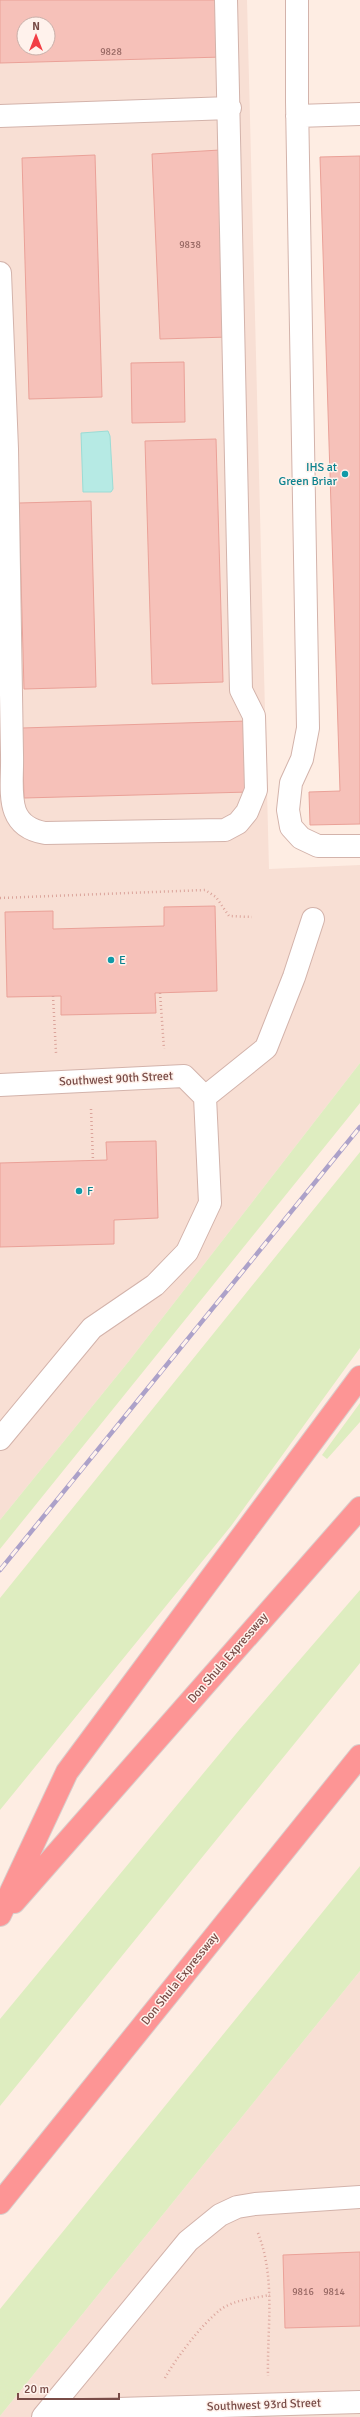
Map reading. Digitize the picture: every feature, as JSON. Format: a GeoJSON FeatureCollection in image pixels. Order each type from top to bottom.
{"type":"FeatureCollection","features":[{"type":"Feature","properties":{"kind":"highway"},"geometry":{"type":"LineString","coordinates":[[0,1916],[67,1772],[360,1377]]}},
{"type":"Feature","properties":{"kind":"highway","name":"Don Shula Expressway"},"geometry":{"type":"LineString","coordinates":[[0,1916],[360,1508]]}},
{"type":"Feature","properties":{"kind":"highway","name":"Don Shula Expressway"},"geometry":{"type":"LineString","coordinates":[[0,2203],[360,1756]]}},
{"type":"Feature","properties":{"kind":"street"},"geometry":{"type":"LineString","coordinates":[[0,274],[8,449],[12,755],[14,804],[17,817],[25,827],[45,833],[226,830],[238,823],[247,812],[256,790],[254,716],[241,690],[230,108],[226,0]]}},
{"type":"Feature","properties":{"kind":"street"},"geometry":{"type":"LineString","coordinates":[[297,0],[297,116],[308,728],[302,759],[291,783],[288,820],[291,827],[301,838],[318,846],[360,846]]}},
{"type":"Feature","properties":{"kind":"street"},"geometry":{"type":"LineString","coordinates":[[0,116],[230,108]]}},
{"type":"Feature","properties":{"kind":"street"},"geometry":{"type":"LineString","coordinates":[[297,116],[360,114]]}},
{"type":"Feature","properties":{"kind":"street"},"geometry":{"type":"LineString","coordinates":[[0,1438],[92,1328],[155,1285],[187,1252],[210,1203],[205,1097],[266,1048],[294,977],[313,919]]}},
{"type":"Feature","properties":{"kind":"street","name":"Southwest 90th Street"},"geometry":{"type":"LineString","coordinates":[[0,1086],[184,1076],[205,1097]]}},
{"type":"Feature","properties":{"kind":"street"},"geometry":{"type":"LineString","coordinates":[[45,2414],[188,2241],[220,2215],[237,2207],[255,2204],[360,2196]]}},
{"type":"Feature","properties":{"kind":"street","name":"Southwest 93rd Street"},"geometry":{"type":"LineString","coordinates":[[45,2414],[269,2404],[360,2402]]}},
{"type":"Feature","properties":{"kind":"path"},"geometry":{"type":"LineString","coordinates":[[0,898],[205,890],[216,897],[228,916],[252,917]]}},
{"type":"Feature","properties":{"kind":"path"},"geometry":{"type":"LineString","coordinates":[[160,992],[164,1054]]}},
{"type":"Feature","properties":{"kind":"path"},"geometry":{"type":"LineString","coordinates":[[53,996],[56,1058]]}},
{"type":"Feature","properties":{"kind":"path"},"geometry":{"type":"LineString","coordinates":[[91,1106],[93,1161]]}},
{"type":"Feature","properties":{"kind":"path"},"geometry":{"type":"LineString","coordinates":[[257,2230],[267,2260],[270,2295],[269,2404]]}},
{"type":"Feature","properties":{"kind":"path"},"geometry":{"type":"LineString","coordinates":[[164,2381],[182,2353],[220,2310],[237,2302],[270,2295]]}},
{"type":"Feature","properties":{"kind":"shaded area"},"geometry":{"type":"Polygon","coordinates":[[[0,0],[247,0],[269,869],[360,865],[360,1063],[129,1361],[0,1520],[0,0]]]}},
{"type":"Feature","properties":{"kind":"shaded area"},"geometry":{"type":"Polygon","coordinates":[[[360,1971],[360,2417],[0,2417],[0,2416],[360,1971]]]}},
{"type":"Feature","properties":{"kind":"green space"},"geometry":{"type":"Polygon","coordinates":[[[360,1063],[360,1103],[0,1549],[0,1520],[129,1361],[360,1063]]]}},
{"type":"Feature","properties":{"kind":"green space"},"geometry":{"type":"Polygon","coordinates":[[[360,1152],[360,1348],[231,1526],[0,1810],[0,1598],[360,1152]]]}},
{"type":"Feature","properties":{"kind":"green space"},"geometry":{"type":"Polygon","coordinates":[[[360,1403],[360,1422],[327,1459],[322,1455],[360,1403]]]}},
{"type":"Feature","properties":{"kind":"green space"},"geometry":{"type":"Polygon","coordinates":[[[360,1590],[360,1663],[0,2106],[0,2019],[240,1729],[360,1590]]]}},
{"type":"Feature","properties":{"kind":"green space"},"geometry":{"type":"Polygon","coordinates":[[[360,1866],[360,1971],[0,2416],[0,2309],[360,1866]]]}},
{"type":"Feature","properties":{"kind":"water"},"geometry":{"type":"Polygon","coordinates":[[[108,431],[110,436],[113,489],[111,492],[83,492],[81,433],[108,431]]]}},
{"type":"Feature","properties":{"kind":"building"},"geometry":{"type":"Polygon","coordinates":[[[0,0],[221,0],[223,57],[0,63],[0,0]]]}},
{"type":"Feature","properties":{"kind":"building"},"geometry":{"type":"Polygon","coordinates":[[[220,150],[229,337],[160,339],[152,154],[220,150]]]}},
{"type":"Feature","properties":{"kind":"building"},"geometry":{"type":"Polygon","coordinates":[[[95,155],[102,397],[29,399],[22,158],[95,155]]]}},
{"type":"Feature","properties":{"kind":"building","name":"IHS at Green Briar"},"geometry":{"type":"Polygon","coordinates":[[[360,156],[360,824],[310,825],[309,792],[340,791],[320,157],[360,156]]]}},
{"type":"Feature","properties":{"kind":"building"},"geometry":{"type":"Polygon","coordinates":[[[184,362],[185,422],[132,423],[131,363],[184,362]]]}},
{"type":"Feature","properties":{"kind":"building"},"geometry":{"type":"Polygon","coordinates":[[[216,439],[223,682],[152,684],[145,441],[216,439]]]}},
{"type":"Feature","properties":{"kind":"building"},"geometry":{"type":"Polygon","coordinates":[[[91,501],[96,687],[24,689],[19,503],[91,501]]]}},
{"type":"Feature","properties":{"kind":"building"},"geometry":{"type":"Polygon","coordinates":[[[247,721],[249,792],[24,798],[22,728],[247,721]]]}},
{"type":"Feature","properties":{"kind":"building","name":"E"},"geometry":{"type":"Polygon","coordinates":[[[215,906],[217,991],[155,993],[156,1013],[61,1015],[61,996],[7,997],[5,912],[53,911],[53,929],[164,926],[164,907],[215,906]]]}},
{"type":"Feature","properties":{"kind":"building","name":"F"},"geometry":{"type":"Polygon","coordinates":[[[156,1141],[158,1218],[114,1220],[114,1244],[0,1247],[0,1163],[107,1160],[106,1142],[156,1141]]]}},
{"type":"Feature","properties":{"kind":"building"},"geometry":{"type":"Polygon","coordinates":[[[360,2252],[360,2326],[285,2328],[283,2255],[360,2252]]]}},
{"type":"Feature","properties":{"kind":"railway"},"geometry":{"type":"LineString","coordinates":[[0,1570],[360,1127]]}},
{"type":"Feature","properties":{"kind":"place","name":"IHS at Green Briar"},"geometry":{"type":"Point","coordinates":[345,474]}},
{"type":"Feature","properties":{"kind":"place","name":"E"},"geometry":{"type":"Point","coordinates":[111,960]}},
{"type":"Feature","properties":{"kind":"place","name":"F"},"geometry":{"type":"Point","coordinates":[79,1191]}}]}
